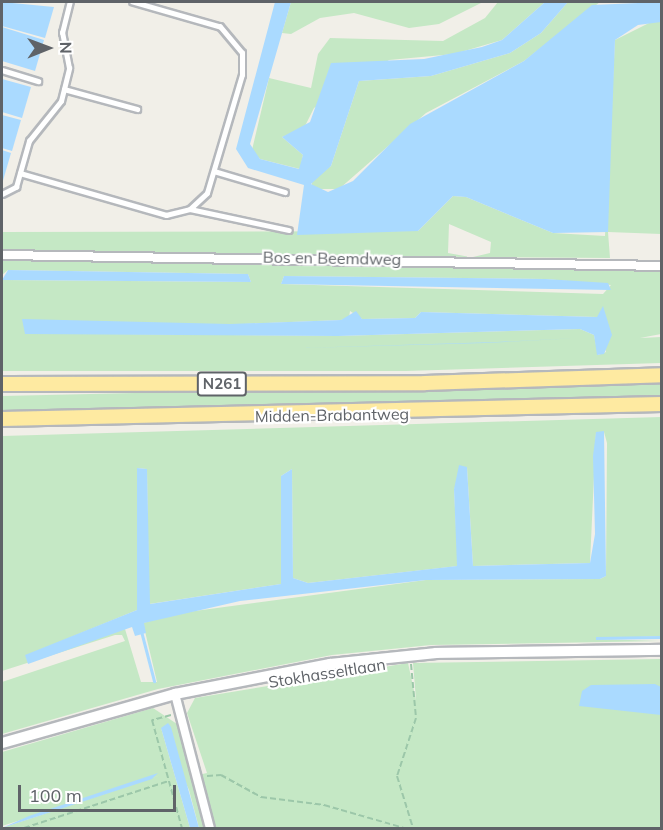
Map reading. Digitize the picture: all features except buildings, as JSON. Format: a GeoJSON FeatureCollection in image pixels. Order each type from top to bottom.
{"type":"FeatureCollection","features":[{"type":"Feature","properties":{"kind":"highway","name":"Midden-Brabantweg"},"geometry":{"type":"LineString","coordinates":[[2,383],[425,383],[662,375]]}},
{"type":"Feature","properties":{"kind":"highway","name":"Midden-Brabantweg"},"geometry":{"type":"LineString","coordinates":[[2,421],[662,404]]}},
{"type":"Feature","properties":{"kind":"street","name":"Bos en Beemdweg"},"geometry":{"type":"LineString","coordinates":[[2,255],[662,266]]}},
{"type":"Feature","properties":{"kind":"street","name":"Stokhasseltlaan"},"geometry":{"type":"LineString","coordinates":[[2,743],[175,694],[405,655],[662,650]]}},
{"type":"Feature","properties":{"kind":"street"},"geometry":{"type":"LineString","coordinates":[[175,694],[210,828]]}},
{"type":"Feature","properties":{"kind":"lane"},"geometry":{"type":"LineString","coordinates":[[2,194],[16,187],[29,141],[57,108],[64,89],[69,68],[62,33],[70,2]]}},
{"type":"Feature","properties":{"kind":"lane"},"geometry":{"type":"LineString","coordinates":[[20,173],[154,213],[171,215],[190,209],[207,193],[243,75],[242,53],[220,27],[133,2]]}},
{"type":"Feature","properties":{"kind":"lane"},"geometry":{"type":"LineString","coordinates":[[2,70],[38,81]]}},
{"type":"Feature","properties":{"kind":"lane"},"geometry":{"type":"LineString","coordinates":[[64,89],[137,109]]}},
{"type":"Feature","properties":{"kind":"lane"},"geometry":{"type":"LineString","coordinates":[[214,171],[285,192]]}},
{"type":"Feature","properties":{"kind":"lane"},"geometry":{"type":"LineString","coordinates":[[190,209],[289,230]]}},
{"type":"Feature","properties":{"kind":"path"},"geometry":{"type":"LineString","coordinates":[[413,828],[398,795],[397,776],[416,717],[409,661],[422,661]]}},
{"type":"Feature","properties":{"kind":"path"},"geometry":{"type":"LineString","coordinates":[[179,712],[152,720],[182,828]]}},
{"type":"Feature","properties":{"kind":"path"},"geometry":{"type":"LineString","coordinates":[[196,778],[221,775],[261,797],[324,805],[404,828]]}},
{"type":"Feature","properties":{"kind":"path"},"geometry":{"type":"LineString","coordinates":[[24,828],[169,781]]}},
{"type":"Feature","properties":{"kind":"green space"},"geometry":{"type":"Polygon","coordinates":[[[291,2],[483,2],[439,24],[409,28],[354,13],[320,18],[291,34],[282,33],[291,2]]]}},
{"type":"Feature","properties":{"kind":"green space"},"geometry":{"type":"Polygon","coordinates":[[[498,2],[545,2],[502,40],[454,54],[389,60],[314,108],[304,128],[282,137],[303,155],[300,169],[260,159],[252,150],[269,78],[311,88],[318,54],[330,38],[443,41],[485,18],[498,2]]]}},
{"type":"Feature","properties":{"kind":"green space"},"geometry":{"type":"Polygon","coordinates":[[[568,2],[600,2],[524,61],[426,113],[339,189],[312,189],[312,179],[331,166],[359,81],[431,76],[510,53],[541,33],[568,2]]]}},
{"type":"Feature","properties":{"kind":"green space"},"geometry":{"type":"Polygon","coordinates":[[[653,21],[661,22],[661,234],[608,232],[610,258],[473,257],[490,253],[491,242],[449,224],[448,253],[470,257],[2,251],[2,232],[418,231],[453,196],[466,197],[553,233],[605,236],[615,40],[653,21]]]}},
{"type":"Feature","properties":{"kind":"green space"},"geometry":{"type":"Polygon","coordinates":[[[2,258],[661,269],[661,334],[640,338],[661,337],[661,363],[406,371],[2,371],[2,280],[251,282],[248,274],[8,270],[2,275],[2,258]],[[284,276],[281,284],[603,294],[611,285],[546,279],[284,276]],[[350,311],[349,318],[341,320],[25,333],[338,336],[580,329],[594,335],[598,355],[606,352],[598,317],[421,312],[415,318],[362,319],[350,311]]]}},
{"type":"Feature","properties":{"kind":"green space"},"geometry":{"type":"Polygon","coordinates":[[[662,381],[661,398],[2,412],[2,396],[662,381]]]}},
{"type":"Feature","properties":{"kind":"green space"},"geometry":{"type":"Polygon","coordinates":[[[661,417],[661,636],[596,639],[661,641],[431,645],[332,655],[158,689],[2,734],[2,682],[125,641],[122,635],[115,635],[2,671],[2,436],[661,417]],[[596,432],[590,563],[473,566],[467,467],[454,489],[458,566],[308,583],[293,578],[292,469],[281,476],[281,584],[149,604],[147,469],[137,468],[137,610],[25,656],[125,629],[141,682],[157,682],[143,623],[180,613],[426,580],[600,579],[606,576],[607,443],[604,432],[596,432]]]}},
{"type":"Feature","properties":{"kind":"green space"},"geometry":{"type":"Polygon","coordinates":[[[661,659],[661,828],[212,828],[198,775],[207,773],[187,713],[195,698],[408,663],[416,700],[413,663],[661,659]]]}},
{"type":"Feature","properties":{"kind":"green space"},"geometry":{"type":"Polygon","coordinates":[[[153,708],[177,724],[206,828],[199,828],[189,790],[161,728],[190,828],[2,828],[161,775],[2,826],[2,752],[153,708]]]}},
{"type":"Feature","properties":{"kind":"water"},"geometry":{"type":"Polygon","coordinates":[[[2,2],[54,7],[45,38],[2,26],[2,2]]]}},
{"type":"Feature","properties":{"kind":"water"},"geometry":{"type":"Polygon","coordinates":[[[275,2],[291,2],[250,144],[260,159],[299,169],[303,155],[282,137],[310,122],[331,63],[424,59],[482,47],[502,40],[545,2],[568,2],[541,33],[510,53],[431,76],[359,81],[331,166],[311,184],[328,192],[353,181],[410,124],[524,61],[592,5],[661,2],[661,22],[638,25],[615,40],[608,232],[553,233],[466,197],[453,196],[418,231],[297,235],[304,185],[248,168],[236,149],[275,2]]]}},
{"type":"Feature","properties":{"kind":"water"},"geometry":{"type":"Polygon","coordinates":[[[2,27],[44,40],[35,71],[2,61],[2,27]]]}},
{"type":"Feature","properties":{"kind":"water"},"geometry":{"type":"Polygon","coordinates":[[[2,79],[31,87],[22,118],[2,112],[2,79]]]}},
{"type":"Feature","properties":{"kind":"water"},"geometry":{"type":"Polygon","coordinates":[[[2,115],[21,120],[12,151],[2,148],[2,115]]]}},
{"type":"Feature","properties":{"kind":"water"},"geometry":{"type":"Polygon","coordinates":[[[2,150],[11,153],[2,184],[2,150]]]}},
{"type":"Feature","properties":{"kind":"water"},"geometry":{"type":"Polygon","coordinates":[[[8,270],[248,274],[251,282],[2,280],[8,270]]]}},
{"type":"Feature","properties":{"kind":"water"},"geometry":{"type":"Polygon","coordinates":[[[284,276],[546,279],[608,283],[611,290],[281,284],[284,276]]]}},
{"type":"Feature","properties":{"kind":"water"},"geometry":{"type":"Polygon","coordinates":[[[603,306],[612,335],[604,354],[597,355],[594,335],[580,329],[338,336],[25,334],[22,319],[230,324],[341,320],[356,311],[362,319],[415,318],[421,312],[597,317],[603,306]]]}},
{"type":"Feature","properties":{"kind":"water"},"geometry":{"type":"Polygon","coordinates":[[[579,338],[484,343],[301,348],[497,342],[579,338]]]}},
{"type":"Feature","properties":{"kind":"water"},"geometry":{"type":"Polygon","coordinates":[[[604,431],[606,576],[600,579],[426,580],[240,601],[144,623],[146,633],[135,636],[132,627],[28,664],[25,655],[137,610],[137,468],[147,469],[150,604],[281,584],[281,476],[292,469],[293,578],[308,583],[457,566],[454,489],[459,465],[467,467],[473,566],[590,563],[595,534],[593,456],[596,432],[604,431]]]}},
{"type":"Feature","properties":{"kind":"water"},"geometry":{"type":"Polygon","coordinates":[[[661,636],[661,639],[596,640],[596,637],[661,636]]]}},
{"type":"Feature","properties":{"kind":"water"},"geometry":{"type":"Polygon","coordinates":[[[655,684],[661,687],[661,715],[579,706],[582,691],[591,685],[655,684]]]}},
{"type":"Feature","properties":{"kind":"water"},"geometry":{"type":"Polygon","coordinates":[[[168,723],[199,828],[190,828],[161,728],[168,723]]]}},
{"type":"Feature","properties":{"kind":"water"},"geometry":{"type":"Polygon","coordinates":[[[158,773],[152,779],[2,828],[29,816],[158,773]]]}},
{"type":"Feature","properties":{"kind":"waterway"},"geometry":{"type":"LineString","coordinates":[[141,631],[154,681]]}}]}
